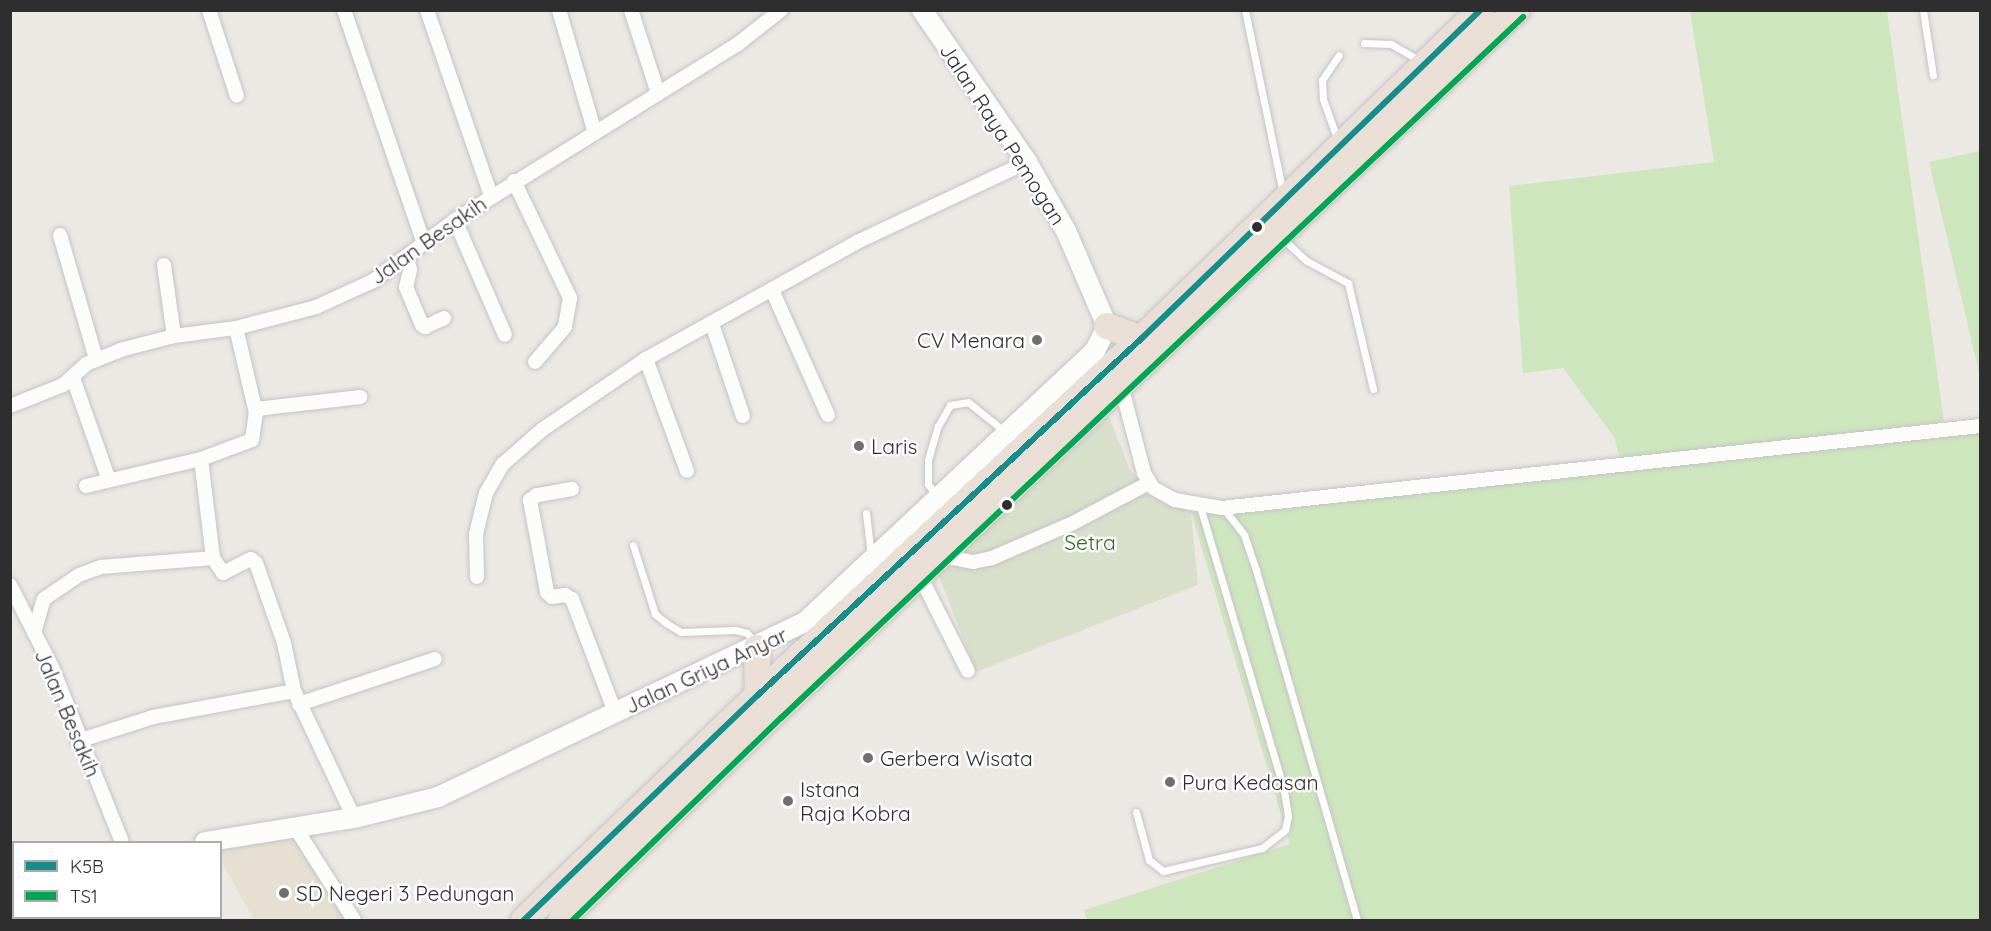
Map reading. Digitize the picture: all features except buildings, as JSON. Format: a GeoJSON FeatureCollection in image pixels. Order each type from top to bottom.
{"type":"FeatureCollection","features":[{"type":"Feature","properties":{"kind":"highway"},"geometry":{"type":"LineString","coordinates":[[561,921],[642,845],[766,704],[1284,198],[1481,10]]}},
{"type":"Feature","properties":{"kind":"highway"},"geometry":{"type":"LineString","coordinates":[[524,921],[624,826],[942,556],[1122,388],[1517,10]]}},
{"type":"Feature","properties":{"kind":"highway"},"geometry":{"type":"LineString","coordinates":[[1107,326],[1141,339]]}},
{"type":"Feature","properties":{"kind":"highway"},"geometry":{"type":"LineString","coordinates":[[757,648],[766,704]]}},
{"type":"Feature","properties":{"kind":"highway"},"geometry":{"type":"LineString","coordinates":[[624,826],[642,845]]}},
{"type":"Feature","properties":{"kind":"street"},"geometry":{"type":"LineString","coordinates":[[209,10],[237,96]]}},
{"type":"Feature","properties":{"kind":"street"},"geometry":{"type":"LineString","coordinates":[[344,10],[424,244]]}},
{"type":"Feature","properties":{"kind":"street"},"geometry":{"type":"LineString","coordinates":[[428,10],[491,196]]}},
{"type":"Feature","properties":{"kind":"street"},"geometry":{"type":"LineString","coordinates":[[559,10],[594,130]]}},
{"type":"Feature","properties":{"kind":"street"},"geometry":{"type":"LineString","coordinates":[[631,10],[658,93]]}},
{"type":"Feature","properties":{"kind":"street","name":"Jalan Besakih"},"geometry":{"type":"LineString","coordinates":[[10,406],[63,386],[96,359],[142,342],[236,328],[316,307],[373,281],[491,196],[594,130],[738,44],[781,10]]}},
{"type":"Feature","properties":{"kind":"street","name":"Jalan Raya Pemogan"},"geometry":{"type":"LineString","coordinates":[[922,10],[1027,162],[1066,231],[1107,326]]}},
{"type":"Feature","properties":{"kind":"street"},"geometry":{"type":"LineString","coordinates":[[477,578],[478,521],[486,493],[503,464],[543,429],[646,359],[904,217],[1027,162]]}},
{"type":"Feature","properties":{"kind":"street"},"geometry":{"type":"LineString","coordinates":[[514,181],[570,298],[565,327],[535,362]]}},
{"type":"Feature","properties":{"kind":"street"},"geometry":{"type":"LineString","coordinates":[[455,220],[506,335]]}},
{"type":"Feature","properties":{"kind":"street"},"geometry":{"type":"LineString","coordinates":[[60,235],[96,359]]}},
{"type":"Feature","properties":{"kind":"street"},"geometry":{"type":"LineString","coordinates":[[407,257],[410,270],[406,287],[422,325],[425,327],[444,318]]}},
{"type":"Feature","properties":{"kind":"street"},"geometry":{"type":"LineString","coordinates":[[164,265],[174,336]]}},
{"type":"Feature","properties":{"kind":"street"},"geometry":{"type":"LineString","coordinates":[[772,290],[828,414]]}},
{"type":"Feature","properties":{"kind":"street"},"geometry":{"type":"LineString","coordinates":[[712,324],[742,416]]}},
{"type":"Feature","properties":{"kind":"street","name":"Jalan Griya Anyar"},"geometry":{"type":"LineString","coordinates":[[216,841],[354,818],[465,787],[615,712],[757,648],[805,622],[940,500],[1095,351],[1107,326]]}},
{"type":"Feature","properties":{"kind":"street"},"geometry":{"type":"LineString","coordinates":[[86,486],[201,459],[252,440],[258,422],[236,328]]}},
{"type":"Feature","properties":{"kind":"street"},"geometry":{"type":"LineString","coordinates":[[646,359],[687,471]]}},
{"type":"Feature","properties":{"kind":"street"},"geometry":{"type":"LineString","coordinates":[[73,378],[109,480]]}},
{"type":"Feature","properties":{"kind":"street"},"geometry":{"type":"LineString","coordinates":[[1122,388],[1149,483],[1158,493],[1200,506],[1222,508],[1980,426]]}},
{"type":"Feature","properties":{"kind":"street"},"geometry":{"type":"LineString","coordinates":[[256,409],[360,397]]}},
{"type":"Feature","properties":{"kind":"street"},"geometry":{"type":"LineString","coordinates":[[201,459],[216,564],[225,573],[251,559],[256,563],[284,643],[296,697],[354,818]]}},
{"type":"Feature","properties":{"kind":"street"},"geometry":{"type":"LineString","coordinates":[[942,556],[973,562],[992,558],[1073,523],[1149,483]]}},
{"type":"Feature","properties":{"kind":"street"},"geometry":{"type":"LineString","coordinates":[[572,489],[537,495],[530,500],[547,592],[552,597],[565,595],[572,599],[615,712]]}},
{"type":"Feature","properties":{"kind":"street"},"geometry":{"type":"LineString","coordinates":[[34,633],[44,599],[63,583],[101,567],[216,564]]}},
{"type":"Feature","properties":{"kind":"street"},"geometry":{"type":"LineString","coordinates":[[920,576],[968,671]]}},
{"type":"Feature","properties":{"kind":"street","name":"Jalan Besakih"},"geometry":{"type":"LineString","coordinates":[[10,585],[14,601],[52,667],[78,741],[121,841]]}},
{"type":"Feature","properties":{"kind":"street"},"geometry":{"type":"LineString","coordinates":[[78,741],[153,717],[296,697],[435,659]]}},
{"type":"Feature","properties":{"kind":"street"},"geometry":{"type":"LineString","coordinates":[[295,827],[354,921]]}},
{"type":"Feature","properties":{"kind":"lane"},"geometry":{"type":"LineString","coordinates":[[1245,10],[1284,198]]}},
{"type":"Feature","properties":{"kind":"lane"},"geometry":{"type":"LineString","coordinates":[[1923,10],[1933,75]]}},
{"type":"Feature","properties":{"kind":"lane"},"geometry":{"type":"LineString","coordinates":[[1364,43],[1378,40],[1391,44],[1425,64]]}},
{"type":"Feature","properties":{"kind":"lane"},"geometry":{"type":"LineString","coordinates":[[1339,55],[1322,80],[1323,99],[1341,146]]}},
{"type":"Feature","properties":{"kind":"lane"},"geometry":{"type":"LineString","coordinates":[[1280,236],[1307,261],[1348,283],[1373,389]]}},
{"type":"Feature","properties":{"kind":"lane"},"geometry":{"type":"LineString","coordinates":[[940,500],[928,484],[928,460],[938,426],[950,405],[961,400],[968,402],[1009,435]]}},
{"type":"Feature","properties":{"kind":"lane"},"geometry":{"type":"LineString","coordinates":[[1136,812],[1149,861],[1163,871],[1262,848],[1285,830],[1288,816],[1284,790],[1200,506]]}},
{"type":"Feature","properties":{"kind":"lane"},"geometry":{"type":"LineString","coordinates":[[1222,508],[1240,527],[1256,570],[1357,921]]}},
{"type":"Feature","properties":{"kind":"lane"},"geometry":{"type":"LineString","coordinates":[[866,513],[871,564]]}},
{"type":"Feature","properties":{"kind":"lane"},"geometry":{"type":"LineString","coordinates":[[633,545],[655,614],[681,632],[747,633],[757,648]]}},
{"type":"Feature","properties":{"kind":"shaded area","name":"SD Negeri 3 Pedungan"},"geometry":{"type":"Polygon","coordinates":[[[291,835],[349,920],[254,920],[222,863],[222,848],[291,835]]]}},
{"type":"Feature","properties":{"kind":"green space"},"geometry":{"type":"Polygon","coordinates":[[[1690,11],[1887,11],[1946,436],[1980,433],[1980,920],[1087,920],[1084,910],[1290,844],[1191,512],[1623,469],[1614,437],[1563,368],[1523,373],[1509,186],[1714,162],[1690,11]]]}},
{"type":"Feature","properties":{"kind":"green space"},"geometry":{"type":"Polygon","coordinates":[[[1980,151],[1980,376],[1929,162],[1980,151]]]}},
{"type":"Feature","properties":{"kind":"green space","name":"Setra"},"geometry":{"type":"Polygon","coordinates":[[[1109,416],[1130,470],[1154,492],[1191,512],[1198,585],[976,672],[938,573],[1109,416]]]}},
{"type":"Feature","properties":{"kind":"transit line","name":"K5B"},"geometry":{"type":"LineString","coordinates":[[524,920],[758,695],[1141,339],[1480,10]]}},
{"type":"Feature","properties":{"kind":"transit line","name":"TS1"},"geometry":{"type":"LineString","coordinates":[[573,920],[781,718],[1523,17]]}},
{"type":"Feature","properties":{"kind":"place","name":"CV Menara"},"geometry":{"type":"Point","coordinates":[1037,340]}},
{"type":"Feature","properties":{"kind":"place","name":"Laris"},"geometry":{"type":"Point","coordinates":[859,446]}},
{"type":"Feature","properties":{"kind":"place","name":"Gerbera Wisata"},"geometry":{"type":"Point","coordinates":[868,758]}},
{"type":"Feature","properties":{"kind":"place","name":"Pura Kedasan"},"geometry":{"type":"Point","coordinates":[1170,782]}},
{"type":"Feature","properties":{"kind":"place","name":"Istana Raja Kobra"},"geometry":{"type":"Point","coordinates":[788,801]}},
{"type":"Feature","properties":{"kind":"place","name":"SD Negeri 3 Pedungan"},"geometry":{"type":"Point","coordinates":[284,893]}}]}
